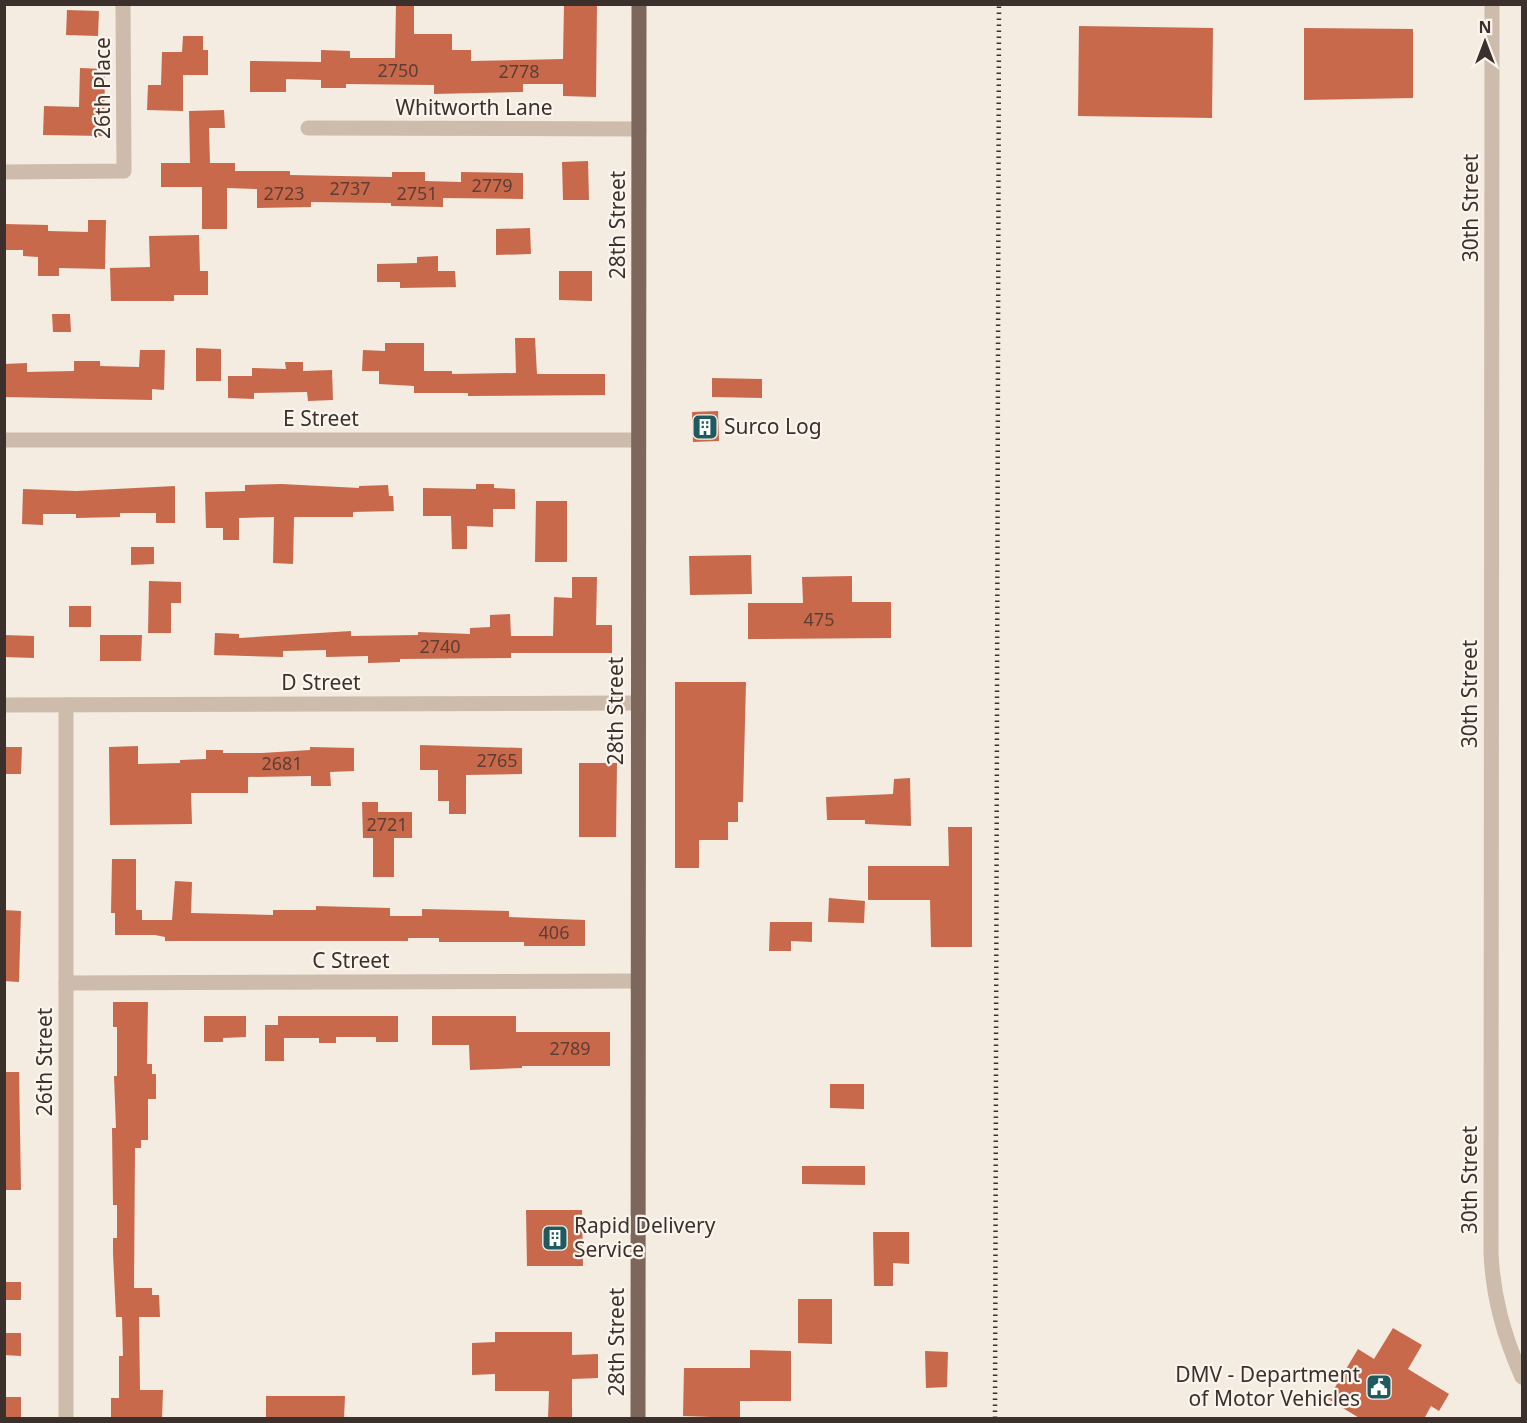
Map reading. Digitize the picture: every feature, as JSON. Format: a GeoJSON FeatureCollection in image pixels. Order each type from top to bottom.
{"type":"FeatureCollection","features":[{"type":"Feature","properties":{"kind":"main road","name":"28th Street"},"geometry":{"type":"LineString","coordinates":[[638,1419],[639,4]]}},
{"type":"Feature","properties":{"kind":"street","name":"26th Place"},"geometry":{"type":"LineString","coordinates":[[4,171],[124,171],[123,4]]}},
{"type":"Feature","properties":{"kind":"street","name":"30th Street"},"geometry":{"type":"LineString","coordinates":[[1492,4],[1491,1253],[1492,1281],[1501,1324],[1522,1377]]}},
{"type":"Feature","properties":{"kind":"street","name":"Whitworth Lane"},"geometry":{"type":"LineString","coordinates":[[308,128],[639,129]]}},
{"type":"Feature","properties":{"kind":"street","name":"E Street"},"geometry":{"type":"LineString","coordinates":[[4,440],[638,440]]}},
{"type":"Feature","properties":{"kind":"street","name":"D Street"},"geometry":{"type":"LineString","coordinates":[[4,705],[637,702]]}},
{"type":"Feature","properties":{"kind":"street","name":"26th Street"},"geometry":{"type":"LineString","coordinates":[[66,705],[66,1419]]}},
{"type":"Feature","properties":{"kind":"street","name":"C Street"},"geometry":{"type":"LineString","coordinates":[[66,983],[637,981]]}},
{"type":"Feature","properties":{"kind":"building"},"geometry":{"type":"Polygon","coordinates":[[[396,4],[414,4],[414,34],[452,34],[452,50],[471,50],[471,61],[563,59],[564,4],[597,4],[596,97],[563,96],[563,84],[523,84],[523,92],[434,94],[434,85],[346,84],[346,88],[321,88],[321,80],[286,79],[286,92],[250,92],[250,61],[321,62],[321,50],[350,51],[350,58],[395,58],[396,4]]]}},
{"type":"Feature","properties":{"kind":"building"},"geometry":{"type":"Polygon","coordinates":[[[67,10],[99,11],[98,36],[66,35],[67,10]]]}},
{"type":"Feature","properties":{"kind":"building"},"geometry":{"type":"Polygon","coordinates":[[[1079,26],[1213,28],[1212,118],[1078,116],[1079,26]]]}},
{"type":"Feature","properties":{"kind":"building"},"geometry":{"type":"Polygon","coordinates":[[[1304,28],[1413,29],[1413,98],[1304,100],[1304,28]]]}},
{"type":"Feature","properties":{"kind":"building"},"geometry":{"type":"Polygon","coordinates":[[[183,36],[203,36],[203,50],[208,50],[208,75],[183,75],[183,111],[147,110],[148,85],[161,85],[162,52],[182,52],[183,36]]]}},
{"type":"Feature","properties":{"kind":"building"},"geometry":{"type":"Polygon","coordinates":[[[80,68],[105,69],[104,136],[43,135],[44,106],[79,107],[80,68]]]}},
{"type":"Feature","properties":{"kind":"building"},"geometry":{"type":"Polygon","coordinates":[[[224,110],[225,128],[209,128],[210,163],[235,163],[235,171],[290,171],[290,175],[392,177],[392,172],[425,172],[425,181],[461,182],[461,172],[523,173],[523,199],[443,198],[443,207],[391,206],[391,203],[311,202],[311,207],[257,208],[257,189],[227,188],[227,229],[202,229],[202,187],[161,187],[161,163],[190,163],[189,111],[224,110]]]}},
{"type":"Feature","properties":{"kind":"building"},"geometry":{"type":"Polygon","coordinates":[[[588,161],[589,200],[563,200],[562,162],[588,161]]]}},
{"type":"Feature","properties":{"kind":"building"},"geometry":{"type":"Polygon","coordinates":[[[88,220],[106,220],[105,269],[59,268],[59,276],[38,276],[38,257],[23,256],[23,250],[4,250],[4,224],[48,225],[48,231],[88,232],[88,220]]]}},
{"type":"Feature","properties":{"kind":"building"},"geometry":{"type":"Polygon","coordinates":[[[530,228],[531,254],[496,255],[496,229],[530,228]]]}},
{"type":"Feature","properties":{"kind":"building"},"geometry":{"type":"Polygon","coordinates":[[[199,235],[200,271],[208,271],[208,295],[174,295],[174,301],[111,301],[110,268],[150,267],[149,236],[199,235]]]}},
{"type":"Feature","properties":{"kind":"building"},"geometry":{"type":"Polygon","coordinates":[[[438,256],[438,271],[455,271],[456,287],[400,288],[400,282],[377,282],[377,264],[417,263],[417,257],[438,256]]]}},
{"type":"Feature","properties":{"kind":"building"},"geometry":{"type":"Polygon","coordinates":[[[559,271],[592,271],[592,301],[559,300],[559,271]]]}},
{"type":"Feature","properties":{"kind":"building"},"geometry":{"type":"Polygon","coordinates":[[[52,314],[70,314],[71,332],[53,332],[52,314]]]}},
{"type":"Feature","properties":{"kind":"building"},"geometry":{"type":"Polygon","coordinates":[[[515,338],[535,338],[537,374],[605,374],[605,395],[468,396],[468,393],[414,393],[414,386],[379,384],[379,371],[362,371],[363,350],[385,351],[385,343],[424,343],[424,371],[452,371],[452,374],[516,373],[515,338]]]}},
{"type":"Feature","properties":{"kind":"building"},"geometry":{"type":"Polygon","coordinates":[[[196,348],[221,349],[221,381],[196,381],[196,348]]]}},
{"type":"Feature","properties":{"kind":"building"},"geometry":{"type":"Polygon","coordinates":[[[140,350],[165,350],[164,390],[152,389],[152,400],[4,397],[4,364],[27,363],[27,372],[74,371],[74,361],[100,361],[100,366],[139,367],[140,350]]]}},
{"type":"Feature","properties":{"kind":"building"},"geometry":{"type":"Polygon","coordinates":[[[285,362],[303,362],[303,371],[332,370],[333,400],[308,401],[307,392],[254,393],[254,399],[228,398],[228,376],[252,376],[252,368],[286,369],[285,362]]]}},
{"type":"Feature","properties":{"kind":"building"},"geometry":{"type":"Polygon","coordinates":[[[712,378],[762,379],[762,398],[712,397],[712,378]]]}},
{"type":"Feature","properties":{"kind":"building","name":"Surco Log"},"geometry":{"type":"Polygon","coordinates":[[[718,411],[719,441],[693,442],[692,412],[718,411]]]}},
{"type":"Feature","properties":{"kind":"building"},"geometry":{"type":"Polygon","coordinates":[[[281,484],[359,488],[359,486],[388,485],[389,496],[393,496],[394,511],[353,512],[353,517],[294,517],[293,564],[273,563],[274,517],[239,518],[239,540],[223,540],[223,528],[206,528],[205,492],[245,491],[245,485],[281,484]]]}},
{"type":"Feature","properties":{"kind":"building"},"geometry":{"type":"Polygon","coordinates":[[[476,484],[494,484],[494,488],[515,489],[515,509],[493,509],[493,527],[467,526],[467,549],[452,549],[451,516],[423,516],[423,488],[476,489],[476,484]]]}},
{"type":"Feature","properties":{"kind":"building"},"geometry":{"type":"Polygon","coordinates":[[[175,486],[175,523],[156,523],[156,513],[120,513],[120,517],[76,518],[76,514],[43,514],[43,525],[22,524],[23,489],[76,491],[175,486]]]}},
{"type":"Feature","properties":{"kind":"building"},"geometry":{"type":"Polygon","coordinates":[[[536,501],[567,501],[567,562],[535,562],[536,501]]]}},
{"type":"Feature","properties":{"kind":"building"},"geometry":{"type":"Polygon","coordinates":[[[131,547],[154,547],[154,564],[131,565],[131,547]]]}},
{"type":"Feature","properties":{"kind":"building"},"geometry":{"type":"Polygon","coordinates":[[[751,555],[752,594],[690,595],[689,556],[751,555]]]}},
{"type":"Feature","properties":{"kind":"building"},"geometry":{"type":"Polygon","coordinates":[[[852,576],[852,602],[891,602],[891,638],[748,639],[748,603],[803,603],[802,577],[852,576]]]}},
{"type":"Feature","properties":{"kind":"building"},"geometry":{"type":"Polygon","coordinates":[[[572,577],[597,577],[596,625],[612,625],[612,653],[511,653],[511,658],[400,659],[400,662],[368,663],[368,656],[326,657],[326,650],[283,651],[283,657],[214,655],[215,633],[239,634],[239,638],[351,631],[351,636],[418,635],[418,632],[470,634],[470,628],[490,627],[490,615],[510,614],[511,636],[553,636],[554,597],[572,598],[572,577]]]}},
{"type":"Feature","properties":{"kind":"building"},"geometry":{"type":"Polygon","coordinates":[[[149,581],[181,582],[181,603],[171,603],[171,633],[148,633],[149,581]]]}},
{"type":"Feature","properties":{"kind":"building"},"geometry":{"type":"Polygon","coordinates":[[[69,606],[91,606],[91,627],[69,627],[69,606]]]}},
{"type":"Feature","properties":{"kind":"building"},"geometry":{"type":"Polygon","coordinates":[[[4,635],[34,636],[34,658],[4,657],[4,635]]]}},
{"type":"Feature","properties":{"kind":"building"},"geometry":{"type":"Polygon","coordinates":[[[100,635],[142,635],[141,661],[100,661],[100,635]]]}},
{"type":"Feature","properties":{"kind":"building"},"geometry":{"type":"Polygon","coordinates":[[[675,682],[746,682],[743,802],[738,802],[738,822],[728,822],[728,840],[699,840],[699,868],[675,868],[675,682]]]}},
{"type":"Feature","properties":{"kind":"building"},"geometry":{"type":"Polygon","coordinates":[[[420,745],[522,748],[522,774],[466,775],[466,814],[449,814],[449,801],[438,801],[438,770],[420,770],[420,745]]]}},
{"type":"Feature","properties":{"kind":"building"},"geometry":{"type":"Polygon","coordinates":[[[138,746],[138,764],[180,763],[180,760],[206,759],[206,750],[223,750],[223,753],[262,753],[310,750],[310,747],[354,748],[354,771],[330,772],[331,786],[311,786],[311,776],[248,777],[248,793],[191,793],[192,824],[110,825],[109,747],[138,746]]]}},
{"type":"Feature","properties":{"kind":"building"},"geometry":{"type":"Polygon","coordinates":[[[4,747],[22,747],[21,774],[4,774],[4,747]]]}},
{"type":"Feature","properties":{"kind":"building"},"geometry":{"type":"Polygon","coordinates":[[[579,763],[617,763],[616,837],[579,837],[579,763]]]}},
{"type":"Feature","properties":{"kind":"building"},"geometry":{"type":"Polygon","coordinates":[[[910,778],[911,826],[865,824],[865,820],[827,820],[826,797],[893,794],[894,779],[910,778]]]}},
{"type":"Feature","properties":{"kind":"building"},"geometry":{"type":"Polygon","coordinates":[[[362,802],[378,802],[378,812],[412,812],[412,838],[394,838],[394,877],[373,877],[373,838],[363,838],[362,802]]]}},
{"type":"Feature","properties":{"kind":"building"},"geometry":{"type":"Polygon","coordinates":[[[948,827],[972,827],[972,947],[931,947],[930,900],[868,900],[868,866],[949,866],[948,827]]]}},
{"type":"Feature","properties":{"kind":"building"},"geometry":{"type":"Polygon","coordinates":[[[112,859],[136,859],[136,910],[142,910],[142,920],[172,920],[175,881],[192,882],[191,913],[273,915],[273,910],[316,910],[316,906],[390,908],[390,916],[422,916],[422,909],[509,911],[509,917],[585,920],[585,946],[524,946],[524,942],[439,942],[439,938],[408,938],[408,941],[165,941],[165,937],[155,935],[115,935],[115,913],[111,913],[112,859]]]}},
{"type":"Feature","properties":{"kind":"building"},"geometry":{"type":"Polygon","coordinates":[[[829,898],[865,901],[864,923],[828,922],[829,898]]]}},
{"type":"Feature","properties":{"kind":"building"},"geometry":{"type":"Polygon","coordinates":[[[4,910],[21,911],[19,982],[4,981],[4,910]]]}},
{"type":"Feature","properties":{"kind":"building"},"geometry":{"type":"Polygon","coordinates":[[[770,922],[812,922],[812,942],[791,941],[791,951],[769,951],[770,922]]]}},
{"type":"Feature","properties":{"kind":"building"},"geometry":{"type":"Polygon","coordinates":[[[113,1002],[148,1002],[147,1064],[152,1064],[152,1074],[156,1074],[156,1099],[148,1099],[148,1140],[141,1140],[141,1148],[135,1148],[134,1288],[152,1288],[152,1295],[159,1295],[160,1317],[139,1317],[140,1390],[163,1390],[162,1419],[111,1419],[111,1398],[119,1398],[119,1356],[123,1356],[122,1317],[116,1317],[113,1253],[113,1238],[117,1238],[117,1205],[113,1205],[112,1128],[116,1128],[114,1076],[117,1076],[117,1027],[113,1027],[113,1002]]]}},
{"type":"Feature","properties":{"kind":"building"},"geometry":{"type":"Polygon","coordinates":[[[204,1016],[246,1016],[246,1037],[223,1038],[223,1042],[204,1042],[204,1016]]]}},
{"type":"Feature","properties":{"kind":"building"},"geometry":{"type":"Polygon","coordinates":[[[278,1016],[398,1016],[398,1042],[376,1042],[376,1037],[336,1037],[336,1043],[319,1043],[319,1038],[284,1038],[284,1061],[265,1061],[265,1025],[278,1025],[278,1016]]]}},
{"type":"Feature","properties":{"kind":"building"},"geometry":{"type":"Polygon","coordinates":[[[432,1016],[516,1016],[516,1032],[610,1032],[610,1066],[522,1066],[522,1068],[470,1070],[469,1045],[432,1045],[432,1016]]]}},
{"type":"Feature","properties":{"kind":"building"},"geometry":{"type":"Polygon","coordinates":[[[4,1072],[19,1072],[21,1190],[4,1190],[4,1072]]]}},
{"type":"Feature","properties":{"kind":"building"},"geometry":{"type":"Polygon","coordinates":[[[830,1084],[864,1084],[864,1109],[830,1108],[830,1084]]]}},
{"type":"Feature","properties":{"kind":"building"},"geometry":{"type":"Polygon","coordinates":[[[802,1166],[865,1166],[865,1185],[802,1184],[802,1166]]]}},
{"type":"Feature","properties":{"kind":"building","name":"Rapid Delivery Service"},"geometry":{"type":"Polygon","coordinates":[[[526,1210],[582,1210],[583,1266],[527,1266],[526,1210]]]}},
{"type":"Feature","properties":{"kind":"building"},"geometry":{"type":"Polygon","coordinates":[[[873,1232],[909,1232],[909,1264],[893,1263],[893,1286],[874,1286],[873,1232]]]}},
{"type":"Feature","properties":{"kind":"building"},"geometry":{"type":"Polygon","coordinates":[[[4,1282],[21,1282],[21,1300],[4,1300],[4,1282]]]}},
{"type":"Feature","properties":{"kind":"building"},"geometry":{"type":"Polygon","coordinates":[[[798,1299],[832,1299],[832,1344],[798,1343],[798,1299]]]}},
{"type":"Feature","properties":{"kind":"building","name":"DMV - Department of Motor Vehicles"},"geometry":{"type":"Polygon","coordinates":[[[1393,1328],[1422,1345],[1408,1369],[1449,1394],[1439,1411],[1431,1406],[1424,1419],[1361,1419],[1328,1399],[1358,1349],[1374,1359],[1393,1328]]]}},
{"type":"Feature","properties":{"kind":"building"},"geometry":{"type":"Polygon","coordinates":[[[495,1332],[572,1332],[572,1355],[598,1354],[598,1378],[572,1379],[572,1419],[548,1419],[549,1391],[495,1391],[495,1374],[472,1375],[472,1343],[495,1342],[495,1332]]]}},
{"type":"Feature","properties":{"kind":"building"},"geometry":{"type":"Polygon","coordinates":[[[4,1333],[21,1333],[21,1356],[4,1355],[4,1333]]]}},
{"type":"Feature","properties":{"kind":"building"},"geometry":{"type":"Polygon","coordinates":[[[750,1350],[791,1351],[791,1401],[740,1401],[740,1418],[683,1416],[684,1368],[750,1368],[750,1350]]]}},
{"type":"Feature","properties":{"kind":"building"},"geometry":{"type":"Polygon","coordinates":[[[925,1351],[948,1352],[947,1387],[926,1388],[925,1351]]]}},
{"type":"Feature","properties":{"kind":"building"},"geometry":{"type":"Polygon","coordinates":[[[266,1396],[345,1396],[344,1419],[266,1419],[266,1396]]]}},
{"type":"Feature","properties":{"kind":"building"},"geometry":{"type":"Polygon","coordinates":[[[4,1397],[21,1397],[21,1419],[4,1419],[4,1397]]]}},
{"type":"Feature","properties":{"kind":"railway"},"geometry":{"type":"LineString","coordinates":[[995,1418],[999,4]]}},
{"type":"Feature","properties":{"kind":"place","name":"Surco Log"},"geometry":{"type":"Point","coordinates":[705,427]}},
{"type":"Feature","properties":{"kind":"place","name":"Rapid Delivery Service"},"geometry":{"type":"Point","coordinates":[555,1238]}},
{"type":"Feature","properties":{"kind":"place","name":"DMV - Department of Motor Vehicles"},"geometry":{"type":"Point","coordinates":[1379,1387]}}]}
